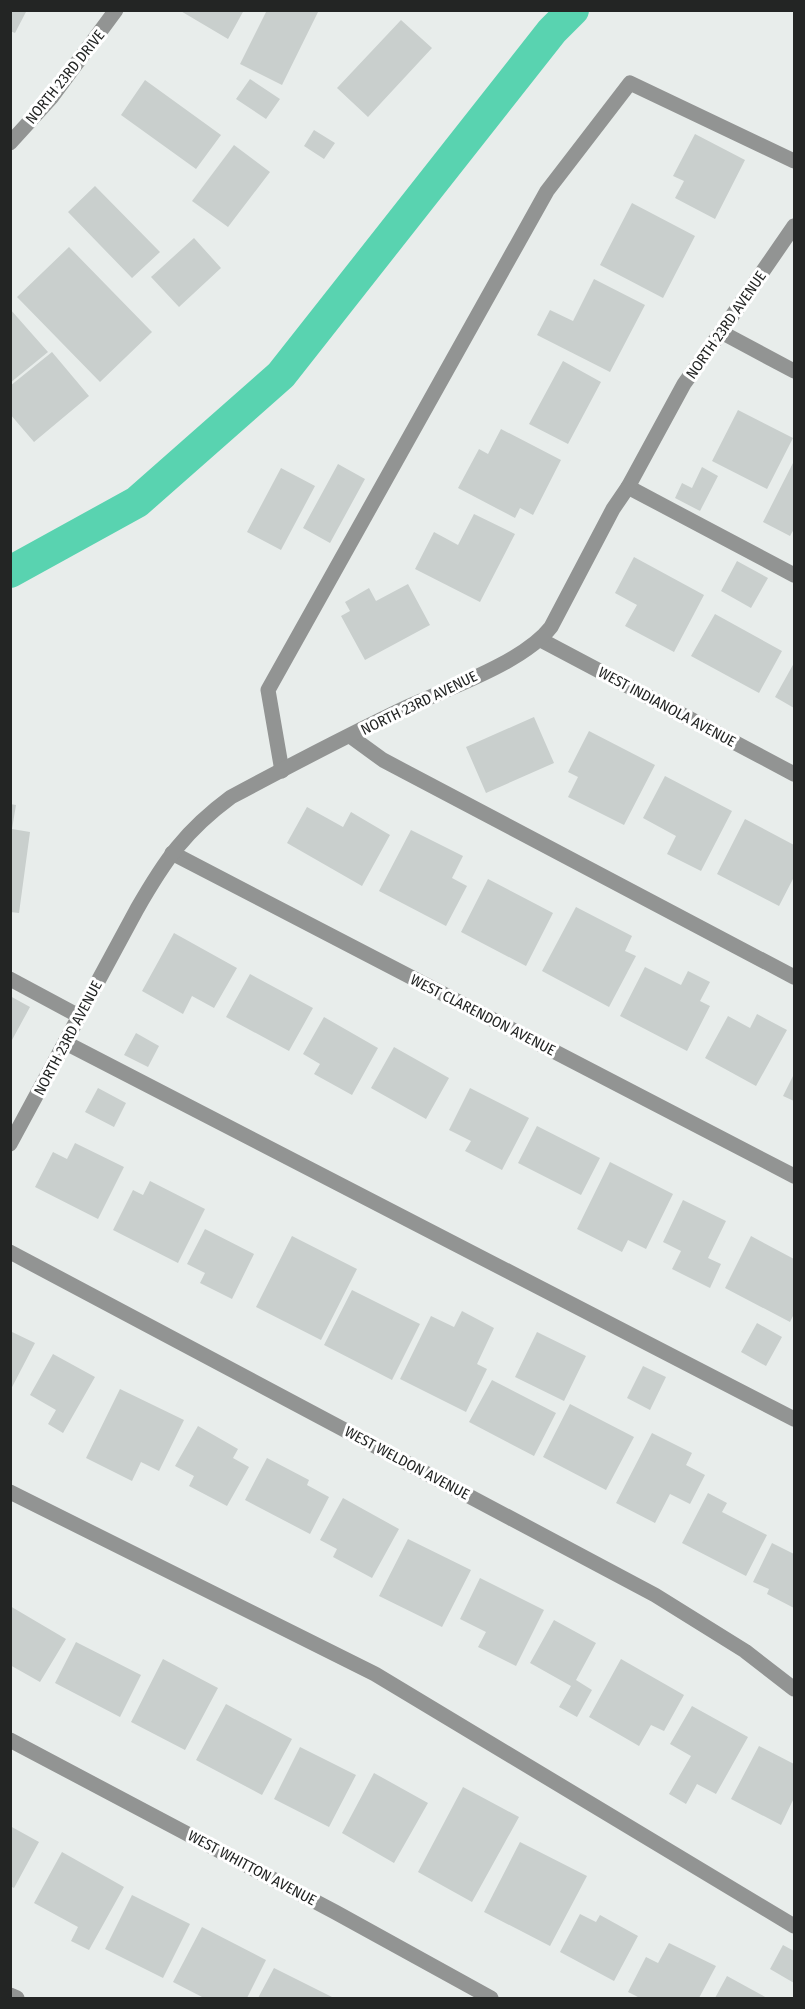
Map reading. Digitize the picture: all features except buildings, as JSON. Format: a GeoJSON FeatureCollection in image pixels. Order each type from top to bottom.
{"type":"FeatureCollection","features":[{"type":"Feature","properties":{"kind":"street","name":"NORTH 23RD DRIVE"},"geometry":{"type":"LineString","coordinates":[[10,143],[51,98],[116,10]]}},
{"type":"Feature","properties":{"kind":"street"},"geometry":{"type":"LineString","coordinates":[[282,771],[268,690],[547,190],[630,83],[795,161]]}},
{"type":"Feature","properties":{"kind":"street","name":"NORTH 23RD AVENUE"},"geometry":{"type":"LineString","coordinates":[[10,1144],[142,901],[185,836],[231,797],[350,736],[514,658],[541,640],[551,627],[613,509],[628,487],[684,384],[795,225]]}},
{"type":"Feature","properties":{"kind":"street"},"geometry":{"type":"LineString","coordinates":[[721,332],[795,371]]}},
{"type":"Feature","properties":{"kind":"street"},"geometry":{"type":"LineString","coordinates":[[628,487],[795,574]]}},
{"type":"Feature","properties":{"kind":"street","name":"WEST INDIANOLA AVENUE"},"geometry":{"type":"LineString","coordinates":[[541,640],[795,774]]}},
{"type":"Feature","properties":{"kind":"street"},"geometry":{"type":"LineString","coordinates":[[350,736],[383,760],[795,977]]}},
{"type":"Feature","properties":{"kind":"street","name":"WEST CLARENDON AVENUE"},"geometry":{"type":"LineString","coordinates":[[172,853],[795,1176]]}},
{"type":"Feature","properties":{"kind":"street"},"geometry":{"type":"LineString","coordinates":[[10,979],[79,1016]]}},
{"type":"Feature","properties":{"kind":"street"},"geometry":{"type":"LineString","coordinates":[[66,1043],[795,1419]]}},
{"type":"Feature","properties":{"kind":"street","name":"WEST WELDON AVENUE"},"geometry":{"type":"LineString","coordinates":[[10,1252],[655,1594],[745,1651],[795,1689]]}},
{"type":"Feature","properties":{"kind":"street"},"geometry":{"type":"LineString","coordinates":[[10,1492],[375,1674],[795,1926]]}},
{"type":"Feature","properties":{"kind":"street","name":"WEST WHITTON AVENUE"},"geometry":{"type":"LineString","coordinates":[[10,1740],[335,1912],[491,1998]]}},
{"type":"Feature","properties":{"kind":"street"},"geometry":{"type":"LineString","coordinates":[[10,1995],[17,1998]]}},
{"type":"Feature","properties":{"kind":"waterway"},"geometry":{"type":"LineString","coordinates":[[10,572],[137,502],[281,375],[552,31],[573,10]]}}]}
